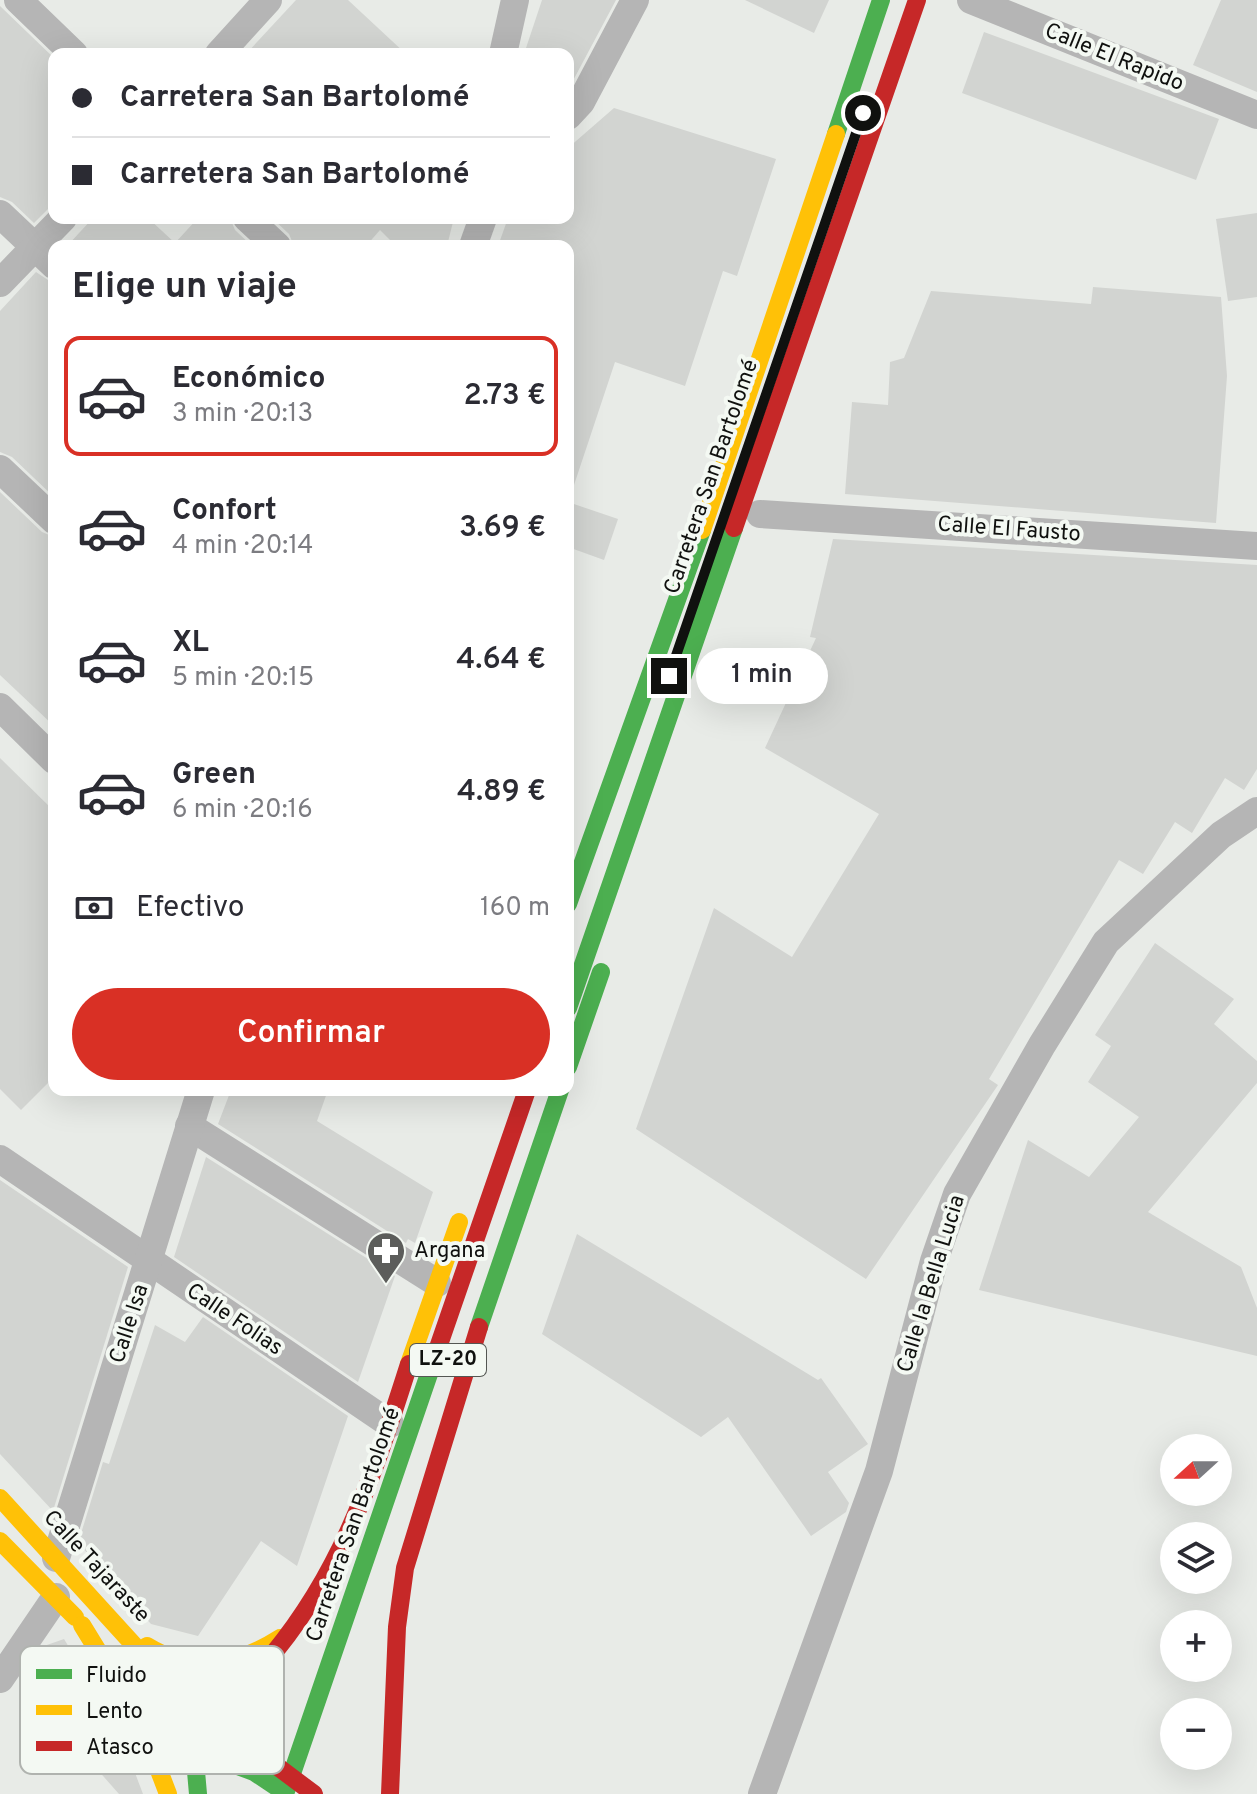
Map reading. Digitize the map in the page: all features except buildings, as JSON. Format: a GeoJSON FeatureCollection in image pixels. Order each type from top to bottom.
{"type":"FeatureCollection","features":[{"type":"Feature","properties":{"kind":"street"},"geometry":{"type":"LineString","coordinates":[[18,0],[68,48]]}},
{"type":"Feature","properties":{"kind":"street"},"geometry":{"type":"LineString","coordinates":[[224,48],[268,0]]}},
{"type":"Feature","properties":{"kind":"street"},"geometry":{"type":"LineString","coordinates":[[504,48],[515,0]]}},
{"type":"Feature","properties":{"kind":"street"},"geometry":{"type":"LineString","coordinates":[[574,110],[581,102],[635,0]]}},
{"type":"Feature","properties":{"kind":"street","name":"Carretera San Bartolomé"},"geometry":{"type":"LineString","coordinates":[[574,887],[738,430],[881,0]]}},
{"type":"Feature","properties":{"kind":"street","name":"Carretera San Bartolomé"},"geometry":{"type":"LineString","coordinates":[[574,952],[902,0]]}},
{"type":"Feature","properties":{"kind":"street","name":"Carretera San Bartolomé"},"geometry":{"type":"LineString","coordinates":[[574,991],[917,0]]}},
{"type":"Feature","properties":{"kind":"street","name":"Calle El Rapido"},"geometry":{"type":"LineString","coordinates":[[971,0],[1257,115]]}},
{"type":"Feature","properties":{"kind":"street"},"geometry":{"type":"LineString","coordinates":[[827,319],[913,71]]}},
{"type":"Feature","properties":{"kind":"street"},"geometry":{"type":"LineString","coordinates":[[0,214],[44,256],[0,283]]}},
{"type":"Feature","properties":{"kind":"street"},"geometry":{"type":"LineString","coordinates":[[253,224],[271,240]]}},
{"type":"Feature","properties":{"kind":"street"},"geometry":{"type":"LineString","coordinates":[[699,587],[738,430],[763,380],[814,254]]}},
{"type":"Feature","properties":{"kind":"street"},"geometry":{"type":"LineString","coordinates":[[0,469],[48,514]]}},
{"type":"Feature","properties":{"kind":"street","name":"Calle El Fausto"},"geometry":{"type":"LineString","coordinates":[[761,514],[1257,546]]}},
{"type":"Feature","properties":{"kind":"street"},"geometry":{"type":"LineString","coordinates":[[0,707],[48,754]]}},
{"type":"Feature","properties":{"kind":"street","name":"Calle la Bella Lucia"},"geometry":{"type":"LineString","coordinates":[[762,1794],[879,1471],[934,1261],[957,1194],[1042,1045],[1106,942],[1221,835],[1257,811]]}},
{"type":"Feature","properties":{"kind":"street"},"geometry":{"type":"LineString","coordinates":[[624,904],[640,860]]}},
{"type":"Feature","properties":{"kind":"street"},"geometry":{"type":"LineString","coordinates":[[574,1050],[609,948]]}},
{"type":"Feature","properties":{"kind":"street","name":"Calle Isa"},"geometry":{"type":"LineString","coordinates":[[56,1558],[199,1096]]}},
{"type":"Feature","properties":{"kind":"street","name":"Carretera San Bartolomé"},"geometry":{"type":"LineString","coordinates":[[286,1794],[525,1096]]}},
{"type":"Feature","properties":{"kind":"street","name":"Carretera San Bartolomé"},"geometry":{"type":"LineString","coordinates":[[299,1794],[538,1096]]}},
{"type":"Feature","properties":{"kind":"street"},"geometry":{"type":"LineString","coordinates":[[390,1794],[397,1627],[405,1568],[485,1307],[558,1096]]}},
{"type":"Feature","properties":{"kind":"street"},"geometry":{"type":"LineString","coordinates":[[189,1126],[437,1283]]}},
{"type":"Feature","properties":{"kind":"street","name":"Calle Folias"},"geometry":{"type":"LineString","coordinates":[[0,1159],[390,1424]]}},
{"type":"Feature","properties":{"kind":"street","name":"Carretera San Bartolomé"},"geometry":{"type":"LineString","coordinates":[[280,1646],[315,1599],[348,1540],[463,1210]]}},
{"type":"Feature","properties":{"kind":"street","name":"Calle Tajaraste"},"geometry":{"type":"LineString","coordinates":[[0,1498],[136,1646]]}},
{"type":"Feature","properties":{"kind":"street"},"geometry":{"type":"LineString","coordinates":[[0,1541],[102,1646]]}},
{"type":"Feature","properties":{"kind":"street"},"geometry":{"type":"LineString","coordinates":[[23,1646],[56,1597]]}},
{"type":"Feature","properties":{"kind":"street"},"geometry":{"type":"LineString","coordinates":[[115,1622],[147,1646]]}},
{"type":"Feature","properties":{"kind":"street"},"geometry":{"type":"LineString","coordinates":[[82,1625],[95,1646]]}},
{"type":"Feature","properties":{"kind":"street"},"geometry":{"type":"LineString","coordinates":[[263,1646],[294,1628]]}},
{"type":"Feature","properties":{"kind":"street"},"geometry":{"type":"LineString","coordinates":[[0,1679],[20,1650]]}},
{"type":"Feature","properties":{"kind":"street"},"geometry":{"type":"LineString","coordinates":[[284,1772],[314,1794]]}},
{"type":"Feature","properties":{"kind":"street"},"geometry":{"type":"LineString","coordinates":[[160,1774],[168,1794]]}},
{"type":"Feature","properties":{"kind":"street"},"geometry":{"type":"LineString","coordinates":[[196,1774],[198,1794]]}},
{"type":"Feature","properties":{"kind":"street"},"geometry":{"type":"LineString","coordinates":[[257,1774],[286,1794]]}},
{"type":"Feature","properties":{"kind":"traffic: fast"},"geometry":{"type":"LineString","coordinates":[[836,134],[881,0]]}},
{"type":"Feature","properties":{"kind":"traffic: fast"},"geometry":{"type":"LineString","coordinates":[[574,991],[734,528]]}},
{"type":"Feature","properties":{"kind":"traffic: fast"},"geometry":{"type":"LineString","coordinates":[[574,887],[702,530]]}},
{"type":"Feature","properties":{"kind":"traffic: fast"},"geometry":{"type":"LineString","coordinates":[[574,1050],[601,972]]}},
{"type":"Feature","properties":{"kind":"traffic: fast"},"geometry":{"type":"LineString","coordinates":[[479,1327],[558,1096]]}},
{"type":"Feature","properties":{"kind":"traffic: fast"},"geometry":{"type":"LineString","coordinates":[[285,1794],[431,1368]]}},
{"type":"Feature","properties":{"kind":"traffic: fast"},"geometry":{"type":"LineString","coordinates":[[196,1774],[198,1794]]}},
{"type":"Feature","properties":{"kind":"traffic: fast"},"geometry":{"type":"LineString","coordinates":[[257,1774],[281,1790]]}},
{"type":"Feature","properties":{"kind":"traffic: slow"},"geometry":{"type":"LineString","coordinates":[[702,530],[836,134]]}},
{"type":"Feature","properties":{"kind":"traffic: slow"},"geometry":{"type":"LineString","coordinates":[[409,1364],[459,1222]]}},
{"type":"Feature","properties":{"kind":"traffic: slow"},"geometry":{"type":"LineString","coordinates":[[0,1498],[135,1646]]}},
{"type":"Feature","properties":{"kind":"traffic: slow"},"geometry":{"type":"LineString","coordinates":[[0,1541],[75,1617]]}},
{"type":"Feature","properties":{"kind":"traffic: slow"},"geometry":{"type":"LineString","coordinates":[[82,1625],[95,1646]]}},
{"type":"Feature","properties":{"kind":"traffic: slow"},"geometry":{"type":"LineString","coordinates":[[267,1646],[280,1638]]}},
{"type":"Feature","properties":{"kind":"traffic: slow"},"geometry":{"type":"LineString","coordinates":[[160,1774],[168,1794]]}},
{"type":"Feature","properties":{"kind":"traffic: jam"},"geometry":{"type":"LineString","coordinates":[[734,528],[917,0]]}},
{"type":"Feature","properties":{"kind":"traffic: jam"},"geometry":{"type":"LineString","coordinates":[[431,1368],[525,1096]]}},
{"type":"Feature","properties":{"kind":"traffic: jam"},"geometry":{"type":"LineString","coordinates":[[390,1794],[397,1627],[405,1568],[479,1327]]}},
{"type":"Feature","properties":{"kind":"traffic: jam"},"geometry":{"type":"LineString","coordinates":[[279,1646],[319,1588],[341,1547],[377,1459],[409,1364]]}},
{"type":"Feature","properties":{"kind":"traffic: jam"},"geometry":{"type":"LineString","coordinates":[[284,1772],[314,1794]]}},
{"type":"Feature","properties":{"kind":"place","name":"Argana"},"geometry":{"type":"Point","coordinates":[386,1285]}},
{"type":"Feature","properties":{"kind":"route"},"geometry":{"type":"LineString","coordinates":[[669,676],[863,113]]}}]}
